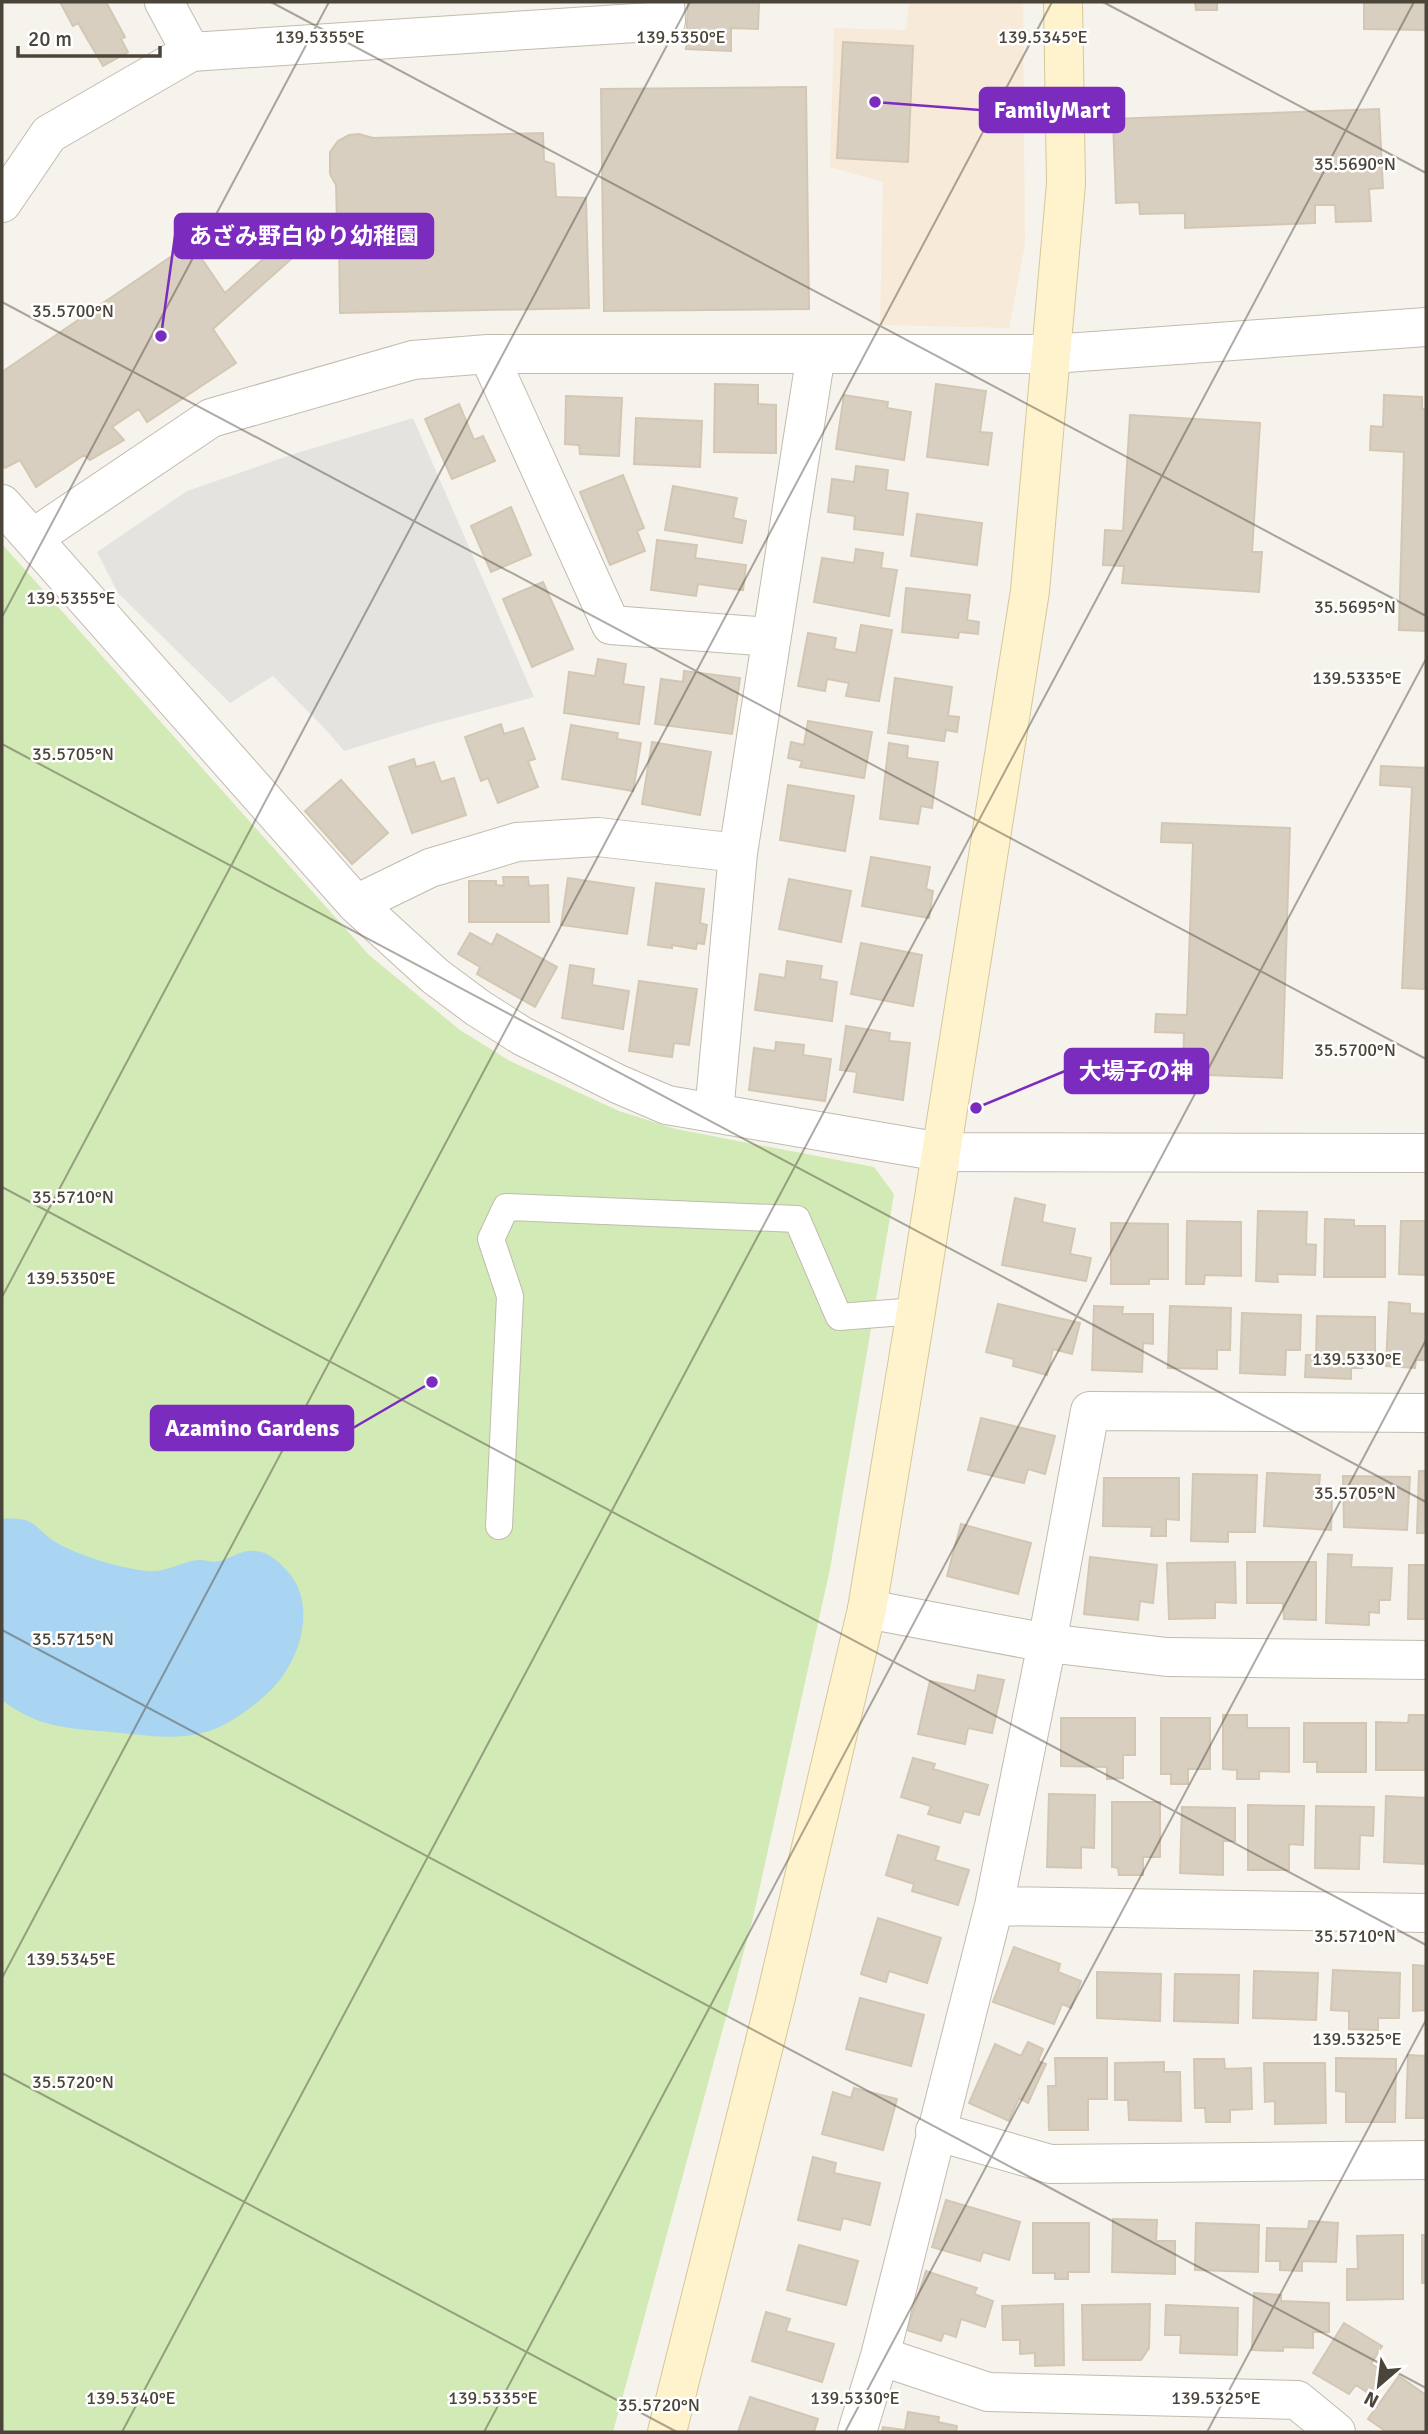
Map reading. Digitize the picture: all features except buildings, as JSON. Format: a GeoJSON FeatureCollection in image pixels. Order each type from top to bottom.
{"type":"FeatureCollection","features":[{"type":"Feature","properties":{"kind":"street"},"geometry":{"type":"LineString","coordinates":[[164,2],[191,52]]}},
{"type":"Feature","properties":{"kind":"street"},"geometry":{"type":"LineString","coordinates":[[2,203],[49,134],[191,52],[666,21],[665,2]]}},
{"type":"Feature","properties":{"kind":"street"},"geometry":{"type":"LineString","coordinates":[[667,2432],[775,2001],[867,1609],[916,1311],[1030,591],[1066,184],[1063,2]]}},
{"type":"Feature","properties":{"kind":"street"},"geometry":{"type":"LineString","coordinates":[[33,538],[211,418],[412,360],[488,354],[1052,354],[1426,327]]}},
{"type":"Feature","properties":{"kind":"street"},"geometry":{"type":"LineString","coordinates":[[488,354],[611,625],[771,637]]}},
{"type":"Feature","properties":{"kind":"street"},"geometry":{"type":"LineString","coordinates":[[714,1113],[738,853],[816,354]]}},
{"type":"Feature","properties":{"kind":"street"},"geometry":{"type":"LineString","coordinates":[[2,503],[356,904],[435,976],[478,1008],[522,1036],[618,1084],[667,1105],[941,1152],[1426,1153]]}},
{"type":"Feature","properties":{"kind":"street"},"geometry":{"type":"LineString","coordinates":[[356,904],[430,868],[517,842],[598,837],[738,853]]}},
{"type":"Feature","properties":{"kind":"street"},"geometry":{"type":"LineString","coordinates":[[857,2432],[880,2356],[993,1906],[1047,1643],[1090,1411],[1426,1413]]}},
{"type":"Feature","properties":{"kind":"street"},"geometry":{"type":"LineString","coordinates":[[867,1609],[1047,1643],[1167,1657],[1426,1660]]}},
{"type":"Feature","properties":{"kind":"street"},"geometry":{"type":"LineString","coordinates":[[993,1906],[1426,1913]]}},
{"type":"Feature","properties":{"kind":"street"},"geometry":{"type":"LineString","coordinates":[[935,2131],[1050,2164],[1426,2160]]}},
{"type":"Feature","properties":{"kind":"street"},"geometry":{"type":"LineString","coordinates":[[880,2356],[988,2392],[1297,2400],[1336,2432]]}},
{"type":"Feature","properties":{"kind":"lane"},"geometry":{"type":"LineString","coordinates":[[499,1526],[510,1296],[491,1239],[506,1207],[797,1219],[839,1317],[916,1311]]}},
{"type":"Feature","properties":{"kind":"shaded area"},"geometry":{"type":"Polygon","coordinates":[[[909,2],[1023,2],[1025,244],[1009,328],[880,325],[883,182],[830,167],[834,28],[906,30],[909,2]]]}},
{"type":"Feature","properties":{"kind":"shaded area"},"geometry":{"type":"Polygon","coordinates":[[[413,418],[534,697],[344,751],[273,676],[230,703],[118,593],[97,552],[187,491],[297,453],[413,418]]]}},
{"type":"Feature","properties":{"kind":"green space"},"geometry":{"type":"Polygon","coordinates":[[[2,544],[369,955],[460,1030],[510,1061],[619,1111],[676,1129],[874,1167],[894,1194],[830,1569],[753,1918],[613,2432],[2,2432],[2,544]]]}},
{"type":"Feature","properties":{"kind":"water"},"geometry":{"type":"Polygon","coordinates":[[[2,1519],[28,1521],[49,1538],[77,1553],[138,1570],[161,1570],[199,1560],[217,1562],[250,1551],[270,1556],[289,1573],[301,1598],[303,1625],[289,1666],[276,1685],[248,1710],[216,1729],[194,1735],[159,1736],[80,1729],[54,1725],[28,1716],[2,1700],[2,1519]]]}},
{"type":"Feature","properties":{"kind":"place","name":"FamilyMart"},"geometry":{"type":"Point","coordinates":[875,102]}},
{"type":"Feature","properties":{"kind":"place","name":"あざみ野白ゆり幼稚園"},"geometry":{"type":"Point","coordinates":[161,336]}},
{"type":"Feature","properties":{"kind":"place","name":"大場子の神"},"geometry":{"type":"Point","coordinates":[976,1108]}},
{"type":"Feature","properties":{"kind":"place","name":"Azamino Gardens"},"geometry":{"type":"Point","coordinates":[432,1382]}}]}
